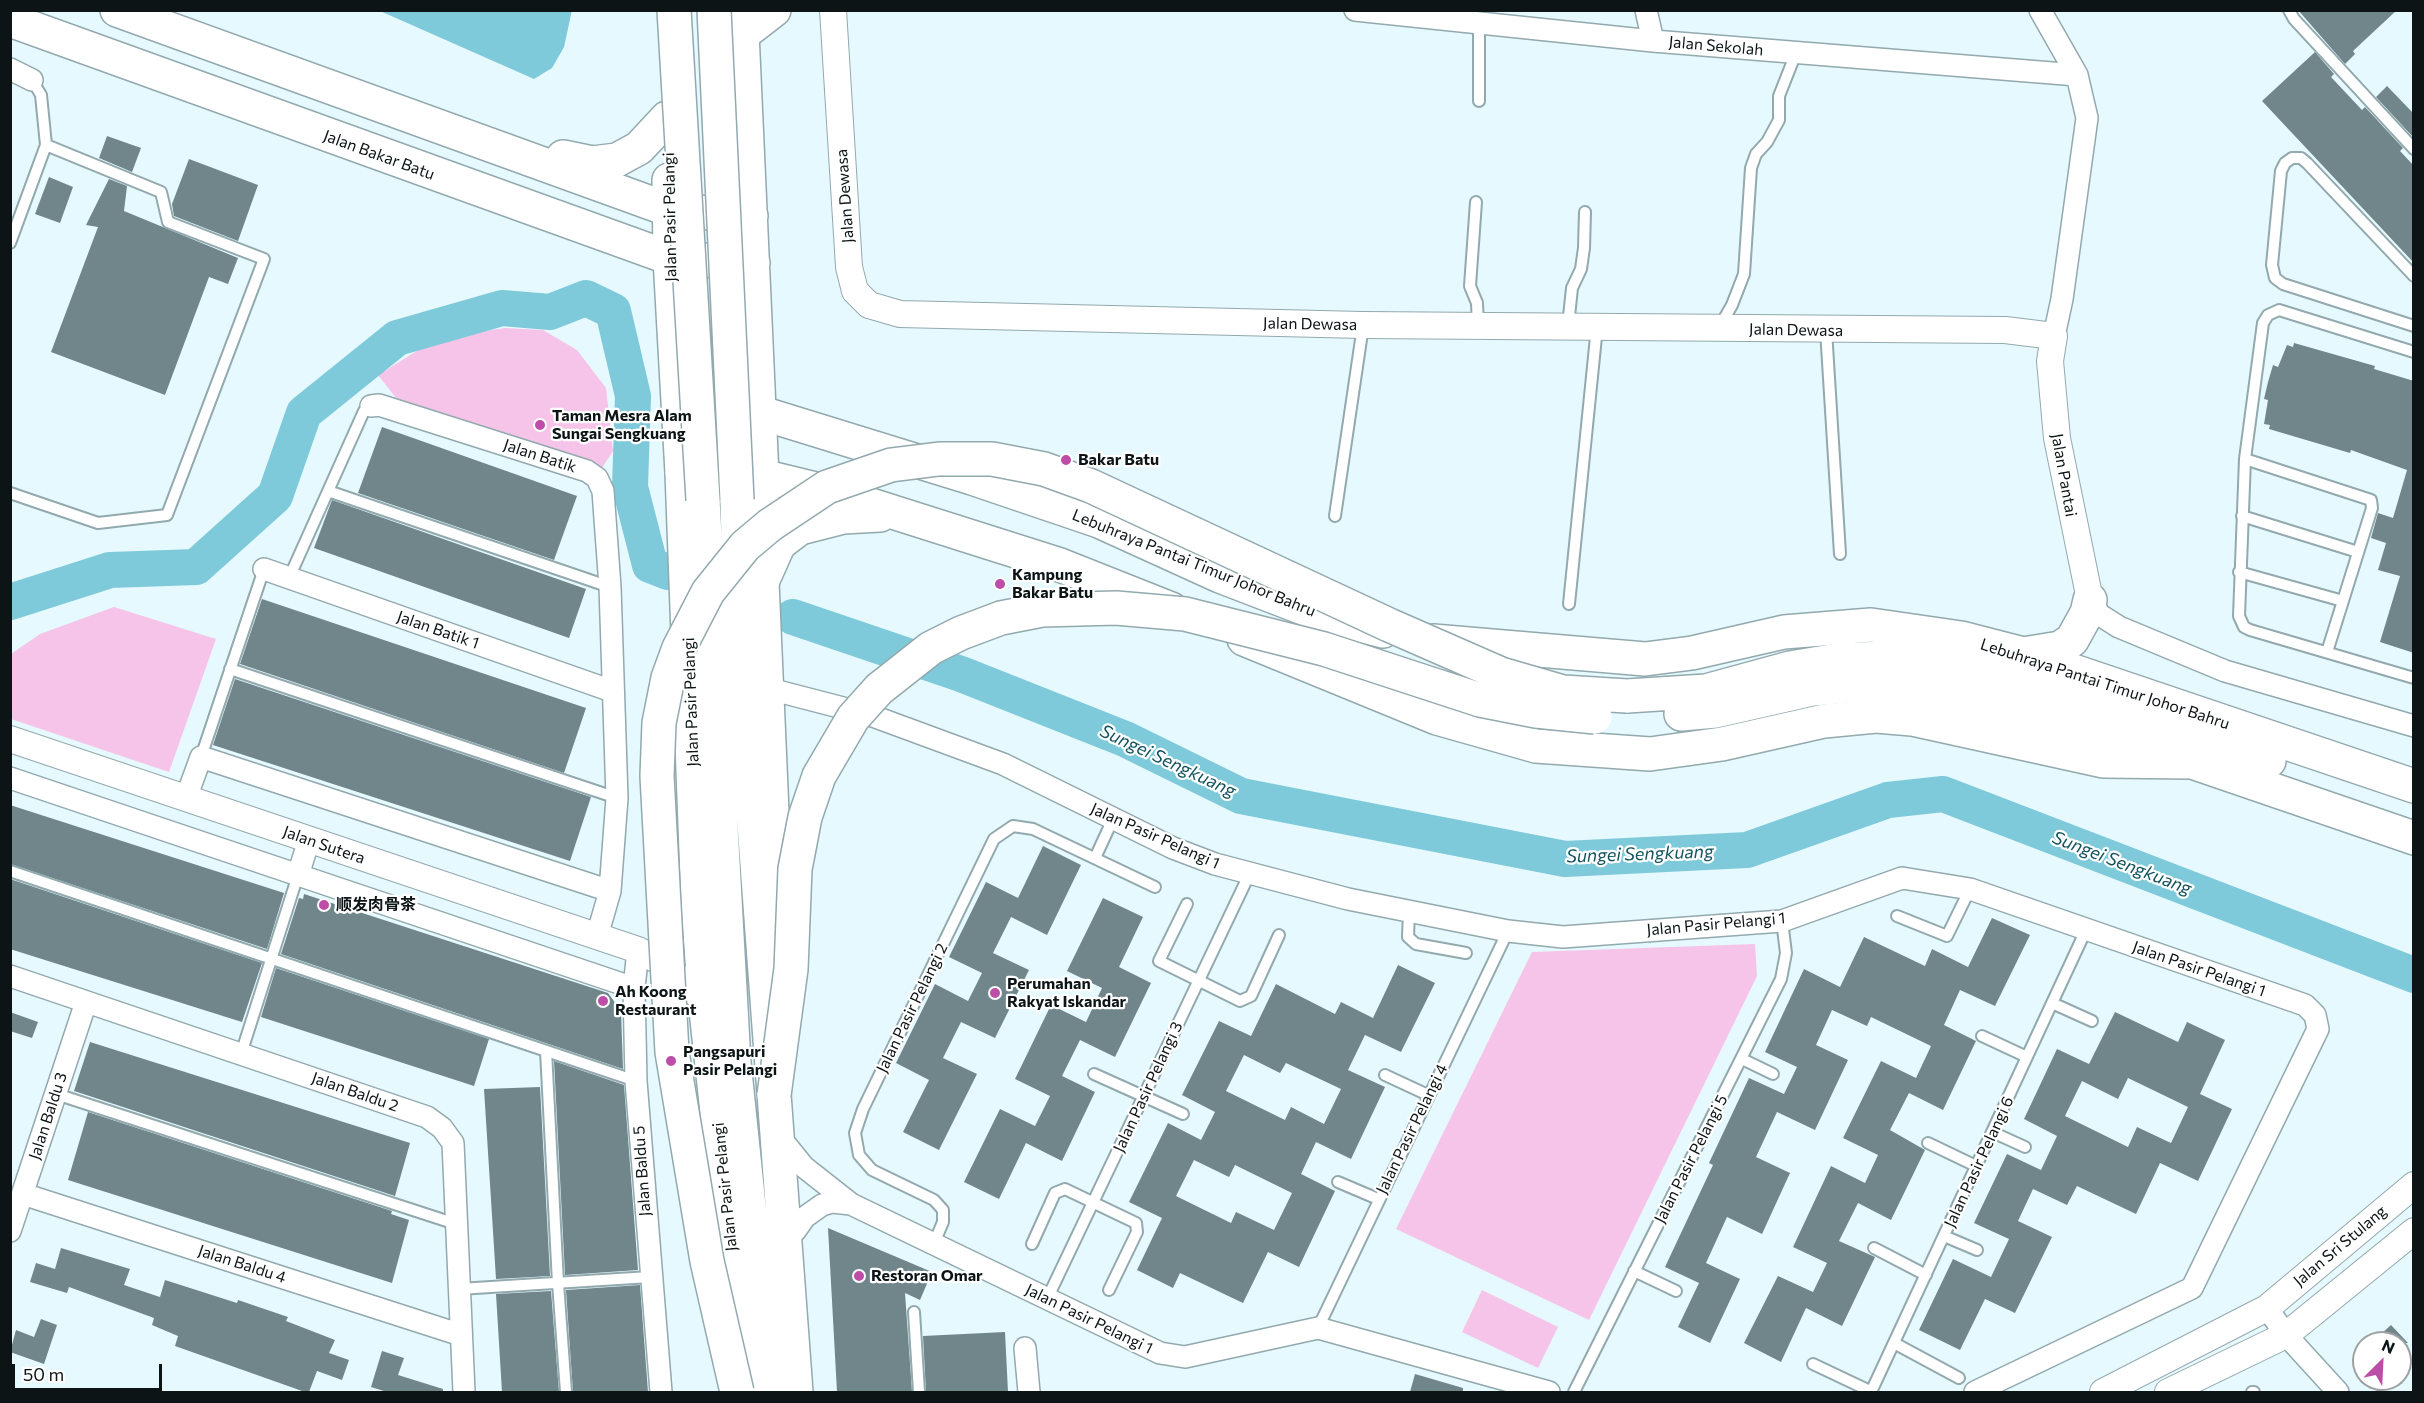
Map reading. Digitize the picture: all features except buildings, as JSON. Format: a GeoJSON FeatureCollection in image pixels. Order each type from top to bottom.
{"type":"FeatureCollection","features":[{"type":"Feature","properties":{"kind":"main road"},"geometry":{"type":"LineString","coordinates":[[117,10],[485,141],[670,210],[751,216]]}},
{"type":"Feature","properties":{"kind":"main road","name":"Jalan Pasir Pelangi"},"geometry":{"type":"LineString","coordinates":[[658,10],[667,118],[670,258],[682,473],[698,906],[705,1001],[748,1392]]}},
{"type":"Feature","properties":{"kind":"main road"},"geometry":{"type":"LineString","coordinates":[[674,10],[734,1062],[759,1302],[764,1392]]}},
{"type":"Feature","properties":{"kind":"main road"},"geometry":{"type":"LineString","coordinates":[[714,10],[737,500],[741,647],[796,1392]]}},
{"type":"Feature","properties":{"kind":"main road"},"geometry":{"type":"LineString","coordinates":[[774,10],[742,22],[762,476],[762,582],[787,1146],[810,1392]]}},
{"type":"Feature","properties":{"kind":"main road","name":"Jalan Bakar Batu"},"geometry":{"type":"LineString","coordinates":[[10,20],[670,258],[753,263]]}},
{"type":"Feature","properties":{"kind":"main road"},"geometry":{"type":"LineString","coordinates":[[485,141],[592,163],[605,163],[631,154],[667,118]]}},
{"type":"Feature","properties":{"kind":"main road"},"geometry":{"type":"LineString","coordinates":[[559,219],[648,273],[661,286],[672,306]]}},
{"type":"Feature","properties":{"kind":"main road","name":"Lebuhraya Pantai Timur Johor Bahru"},"geometry":{"type":"LineString","coordinates":[[679,407],[758,412],[972,477],[1099,522],[1220,576],[1324,616],[1387,633],[1438,642],[1645,659],[1692,653],[1784,632],[1871,625],[1961,638],[2023,654],[2414,786]]}},
{"type":"Feature","properties":{"kind":"main road"},"geometry":{"type":"LineString","coordinates":[[737,1392],[707,1261],[672,1052],[657,776],[658,733],[668,678],[693,619],[708,592],[729,564],[745,546],[770,525],[826,487],[891,465],[939,459],[992,459],[1044,468],[1091,486],[1389,625],[1501,674],[1624,707]]}},
{"type":"Feature","properties":{"kind":"main road","name":"Lebuhraya Pantai Timur Johor Bahru"},"geometry":{"type":"LineString","coordinates":[[682,473],[762,476],[903,513],[1093,577],[1437,718],[1536,746],[1650,754],[1722,744],[1824,721],[1876,716],[1944,725],[2103,761],[2197,751],[2414,809]]}},
{"type":"Feature","properties":{"kind":"main road"},"geometry":{"type":"LineString","coordinates":[[762,582],[779,544],[800,528],[843,517],[903,513]]}},
{"type":"Feature","properties":{"kind":"main road"},"geometry":{"type":"LineString","coordinates":[[2023,654],[2060,648],[2072,640],[2087,613],[2090,600]]}},
{"type":"Feature","properties":{"kind":"main road"},"geometry":{"type":"LineString","coordinates":[[774,1095],[791,969],[795,869],[805,817],[819,776],[853,718],[879,689],[931,648],[961,633],[1001,618],[1042,609],[1116,608],[1185,614],[1324,649],[1480,699],[1536,711],[1624,707],[1706,691],[1790,668],[1838,660],[1884,658],[1927,662],[1969,670],[2197,751]]}},
{"type":"Feature","properties":{"kind":"main road"},"geometry":{"type":"LineString","coordinates":[[1536,746],[1513,724],[1507,708],[1506,692],[1511,676],[1521,663],[1549,650]]}},
{"type":"Feature","properties":{"kind":"main road","name":"Lebuhraya Pantai Timur Johor Bahru"},"geometry":{"type":"LineString","coordinates":[[2197,751],[2414,838]]}},
{"type":"Feature","properties":{"kind":"street","name":"Jalan Dewasa"},"geometry":{"type":"LineString","coordinates":[[833,10],[849,267],[855,291],[869,304],[900,314],[1363,325],[2005,330],[2054,336]]}},
{"type":"Feature","properties":{"kind":"street","name":"Jalan Sekolah"},"geometry":{"type":"LineString","coordinates":[[1355,10],[1796,53],[2077,75]]}},
{"type":"Feature","properties":{"kind":"street"},"geometry":{"type":"LineString","coordinates":[[1646,10],[1653,40]]}},
{"type":"Feature","properties":{"kind":"street","name":"Jalan Pantai"},"geometry":{"type":"LineString","coordinates":[[2040,10],[2077,75],[2086,118],[2062,299],[2050,361],[2057,438],[2090,600]]}},
{"type":"Feature","properties":{"kind":"street"},"geometry":{"type":"LineString","coordinates":[[10,69],[32,80]]}},
{"type":"Feature","properties":{"kind":"street","name":"Jalan Batik"},"geometry":{"type":"LineString","coordinates":[[372,405],[379,405],[586,471],[597,478],[603,491],[610,587],[617,798],[610,891],[597,936]]}},
{"type":"Feature","properties":{"kind":"street","name":"Jalan Batik 1"},"geometry":{"type":"LineString","coordinates":[[264,569],[612,691]]}},
{"type":"Feature","properties":{"kind":"street"},"geometry":{"type":"LineString","coordinates":[[2090,600],[2100,615],[2119,627],[2225,672],[2414,726]]}},
{"type":"Feature","properties":{"kind":"street","name":"Jalan Pasir Pelangi 1"},"geometry":{"type":"LineString","coordinates":[[766,675],[1003,764],[1173,848],[1249,875],[1409,911],[1508,931],[1563,937],[1782,921],[1902,878],[1970,889],[2305,1005],[2315,1015],[2318,1029],[2192,1288],[1975,1392]]}},
{"type":"Feature","properties":{"kind":"street","name":"Jalan Sutera"},"geometry":{"type":"LineString","coordinates":[[10,739],[638,950],[659,961],[705,1001]]}},
{"type":"Feature","properties":{"kind":"street"},"geometry":{"type":"LineString","coordinates":[[186,798],[201,757],[610,891]]}},
{"type":"Feature","properties":{"kind":"street"},"geometry":{"type":"LineString","coordinates":[[10,778],[634,988]]}},
{"type":"Feature","properties":{"kind":"street"},"geometry":{"type":"LineString","coordinates":[[298,875],[309,840]]}},
{"type":"Feature","properties":{"kind":"street"},"geometry":{"type":"LineString","coordinates":[[638,950],[659,943],[675,934],[698,906]]}},
{"type":"Feature","properties":{"kind":"street","name":"Jalan Baldu 5"},"geometry":{"type":"LineString","coordinates":[[638,950],[634,988],[636,1081],[661,1392]]}},
{"type":"Feature","properties":{"kind":"street","name":"Jalan Baldu 2"},"geometry":{"type":"LineString","coordinates":[[10,976],[427,1117],[442,1128],[453,1143],[464,1392]]}},
{"type":"Feature","properties":{"kind":"street","name":"Jalan Baldu 3"},"geometry":{"type":"LineString","coordinates":[[10,1231],[86,1002]]}},
{"type":"Feature","properties":{"kind":"street","name":"Jalan Pasir Pelangi 1"},"geometry":{"type":"LineString","coordinates":[[787,1146],[804,1167],[851,1204],[1160,1353],[1185,1357],[1318,1328],[1550,1392]]}},
{"type":"Feature","properties":{"kind":"street","name":"Jalan Sri Stulang"},"geometry":{"type":"LineString","coordinates":[[2103,1392],[2267,1308],[2414,1185]]}},
{"type":"Feature","properties":{"kind":"street","name":"Jalan Baldu 4"},"geometry":{"type":"LineString","coordinates":[[23,1194],[461,1335]]}},
{"type":"Feature","properties":{"kind":"street","name":"Jalan Pasir Pelangi 1"},"geometry":{"type":"LineString","coordinates":[[795,1231],[806,1217],[822,1205],[832,1202],[851,1204]]}},
{"type":"Feature","properties":{"kind":"street","name":"Jalan Sri Stulang"},"geometry":{"type":"LineString","coordinates":[[2168,1392],[2286,1335],[2414,1232]]}},
{"type":"Feature","properties":{"kind":"street"},"geometry":{"type":"LineString","coordinates":[[2267,1308],[2286,1335],[2338,1392]]}},
{"type":"Feature","properties":{"kind":"street"},"geometry":{"type":"LineString","coordinates":[[1025,1348],[1029,1392]]}},
{"type":"Feature","properties":{"kind":"lane"},"geometry":{"type":"LineString","coordinates":[[2289,10],[2294,19],[2414,149]]}},
{"type":"Feature","properties":{"kind":"lane"},"geometry":{"type":"LineString","coordinates":[[1479,23],[1479,101]]}},
{"type":"Feature","properties":{"kind":"lane"},"geometry":{"type":"LineString","coordinates":[[1719,328],[1732,305],[1744,274],[1751,168],[1756,154],[1767,142],[1779,120],[1779,96],[1796,53]]}},
{"type":"Feature","properties":{"kind":"lane"},"geometry":{"type":"LineString","coordinates":[[10,243],[46,145],[41,95],[32,80]]}},
{"type":"Feature","properties":{"kind":"lane"},"geometry":{"type":"LineString","coordinates":[[10,493],[98,523],[167,515],[264,259],[168,222],[161,192],[46,145]]}},
{"type":"Feature","properties":{"kind":"lane"},"geometry":{"type":"LineString","coordinates":[[2414,276],[2307,163],[2301,158],[2292,158],[2285,163],[2281,171],[2272,266],[2276,278],[2283,284],[2414,326]]}},
{"type":"Feature","properties":{"kind":"lane"},"geometry":{"type":"LineString","coordinates":[[1476,202],[1470,286],[1477,303],[1478,326]]}},
{"type":"Feature","properties":{"kind":"lane"},"geometry":{"type":"LineString","coordinates":[[1568,327],[1572,288],[1581,268],[1584,248],[1585,212]]}},
{"type":"Feature","properties":{"kind":"lane"},"geometry":{"type":"LineString","coordinates":[[2414,352],[2279,310],[2268,315],[2263,323],[2245,459],[2239,572],[2239,616],[2244,627],[2414,678]]}},
{"type":"Feature","properties":{"kind":"lane"},"geometry":{"type":"LineString","coordinates":[[1335,516],[1363,325]]}},
{"type":"Feature","properties":{"kind":"lane"},"geometry":{"type":"LineString","coordinates":[[1569,604],[1597,327]]}},
{"type":"Feature","properties":{"kind":"lane"},"geometry":{"type":"LineString","coordinates":[[1826,330],[1840,554]]}},
{"type":"Feature","properties":{"kind":"lane","name":"Jalan Batik"},"geometry":{"type":"LineString","coordinates":[[289,578],[364,411],[372,405]]}},
{"type":"Feature","properties":{"kind":"lane"},"geometry":{"type":"LineString","coordinates":[[2245,459],[2371,500],[2372,508],[2327,652]]}},
{"type":"Feature","properties":{"kind":"lane"},"geometry":{"type":"LineString","coordinates":[[328,491],[610,587]]}},
{"type":"Feature","properties":{"kind":"lane"},"geometry":{"type":"LineString","coordinates":[[2242,516],[2358,552]]}},
{"type":"Feature","properties":{"kind":"lane"},"geometry":{"type":"LineString","coordinates":[[201,757],[264,569]]}},
{"type":"Feature","properties":{"kind":"lane"},"geometry":{"type":"LineString","coordinates":[[2239,572],[2343,601]]}},
{"type":"Feature","properties":{"kind":"lane"},"geometry":{"type":"LineString","coordinates":[[230,669],[617,798]]}},
{"type":"Feature","properties":{"kind":"lane"},"geometry":{"type":"LineString","coordinates":[[1095,858],[1113,819]]}},
{"type":"Feature","properties":{"kind":"lane","name":"Jalan Pasir Pelangi 2"},"geometry":{"type":"LineString","coordinates":[[934,1243],[944,1222],[943,1210],[934,1200],[872,1170],[859,1155],[855,1133],[863,1109],[994,839],[1013,826],[1033,830],[1155,887]]}},
{"type":"Feature","properties":{"kind":"lane"},"geometry":{"type":"LineString","coordinates":[[10,871],[636,1081]]}},
{"type":"Feature","properties":{"kind":"lane"},"geometry":{"type":"LineString","coordinates":[[241,1054],[298,875]]}},
{"type":"Feature","properties":{"kind":"lane","name":"Jalan Pasir Pelangi 3"},"geometry":{"type":"LineString","coordinates":[[1047,1299],[1249,875]]}},
{"type":"Feature","properties":{"kind":"lane"},"geometry":{"type":"LineString","coordinates":[[1898,916],[1947,936],[1970,889]]}},
{"type":"Feature","properties":{"kind":"lane"},"geometry":{"type":"LineString","coordinates":[[1187,904],[1159,961],[1240,1001],[1251,996],[1279,935]]}},
{"type":"Feature","properties":{"kind":"lane"},"geometry":{"type":"LineString","coordinates":[[1409,911],[1408,938],[1416,944],[1466,953]]}},
{"type":"Feature","properties":{"kind":"lane","name":"Jalan Pasir Pelangi 5"},"geometry":{"type":"LineString","coordinates":[[1574,1392],[1781,979],[1786,953],[1782,921]]}},
{"type":"Feature","properties":{"kind":"lane","name":"Jalan Pasir Pelangi 6"},"geometry":{"type":"LineString","coordinates":[[1870,1392],[2086,930]]}},
{"type":"Feature","properties":{"kind":"lane","name":"Jalan Pasir Pelangi 4"},"geometry":{"type":"LineString","coordinates":[[1318,1328],[1508,931]]}},
{"type":"Feature","properties":{"kind":"lane"},"geometry":{"type":"LineString","coordinates":[[2052,1003],[2092,1021]]}},
{"type":"Feature","properties":{"kind":"lane"},"geometry":{"type":"LineString","coordinates":[[1982,1036],[2027,1057]]}},
{"type":"Feature","properties":{"kind":"lane"},"geometry":{"type":"LineString","coordinates":[[546,1051],[566,1392]]}},
{"type":"Feature","properties":{"kind":"lane"},"geometry":{"type":"LineString","coordinates":[[1742,1059],[1773,1074]]}},
{"type":"Feature","properties":{"kind":"lane"},"geometry":{"type":"LineString","coordinates":[[1094,1074],[1182,1114]]}},
{"type":"Feature","properties":{"kind":"lane"},"geometry":{"type":"LineString","coordinates":[[1385,1075],[1428,1095]]}},
{"type":"Feature","properties":{"kind":"lane"},"geometry":{"type":"LineString","coordinates":[[56,1094],[456,1224]]}},
{"type":"Feature","properties":{"kind":"lane"},"geometry":{"type":"LineString","coordinates":[[1992,1132],[2025,1147]]}},
{"type":"Feature","properties":{"kind":"lane"},"geometry":{"type":"LineString","coordinates":[[1928,1143],[1976,1166]]}},
{"type":"Feature","properties":{"kind":"lane"},"geometry":{"type":"LineString","coordinates":[[1338,1182],[1378,1199]]}},
{"type":"Feature","properties":{"kind":"lane"},"geometry":{"type":"LineString","coordinates":[[1032,1244],[1055,1193],[1065,1189],[1136,1223],[1137,1232],[1109,1290]]}},
{"type":"Feature","properties":{"kind":"lane"},"geometry":{"type":"LineString","coordinates":[[1944,1236],[1977,1250]]}},
{"type":"Feature","properties":{"kind":"lane"},"geometry":{"type":"LineString","coordinates":[[1874,1248],[1926,1275]]}},
{"type":"Feature","properties":{"kind":"lane"},"geometry":{"type":"LineString","coordinates":[[1634,1271],[1676,1291]]}},
{"type":"Feature","properties":{"kind":"lane"},"geometry":{"type":"LineString","coordinates":[[459,1289],[650,1277]]}},
{"type":"Feature","properties":{"kind":"lane"},"geometry":{"type":"LineString","coordinates":[[914,1312],[920,1392]]}},
{"type":"Feature","properties":{"kind":"lane"},"geometry":{"type":"LineString","coordinates":[[1894,1343],[1959,1378]]}},
{"type":"Feature","properties":{"kind":"lane"},"geometry":{"type":"LineString","coordinates":[[1813,1364],[1870,1392]]}},
{"type":"Feature","properties":{"kind":"shaded area","name":"Taman Mesra Alam Sungai Sengkuang"},"geometry":{"type":"Polygon","coordinates":[[[505,328],[543,330],[577,350],[606,388],[613,451],[600,471],[396,398],[378,375],[420,349],[457,335],[505,328]]]}},
{"type":"Feature","properties":{"kind":"shaded area"},"geometry":{"type":"Polygon","coordinates":[[[114,607],[216,639],[169,772],[11,719],[11,654],[40,634],[114,607]]]}},
{"type":"Feature","properties":{"kind":"shaded area"},"geometry":{"type":"Polygon","coordinates":[[[1755,944],[1757,976],[1589,1320],[1396,1229],[1532,952],[1755,944]]]}},
{"type":"Feature","properties":{"kind":"shaded area"},"geometry":{"type":"Polygon","coordinates":[[[1482,1290],[1558,1327],[1538,1368],[1462,1332],[1482,1290]]]}},
{"type":"Feature","properties":{"kind":"water"},"geometry":{"type":"Polygon","coordinates":[[[572,10],[564,47],[552,68],[534,79],[380,11],[572,10]]]}},
{"type":"Feature","properties":{"kind":"waterway","name":"Sungei Sengkuang"},"geometry":{"type":"LineString","coordinates":[[10,602],[110,570],[196,567],[275,496],[304,413],[397,338],[502,308],[550,312],[586,298],[613,311],[633,396],[630,487],[650,565],[668,572]]}},
{"type":"Feature","properties":{"kind":"waterway","name":"Sungei Sengkuang"},"geometry":{"type":"LineString","coordinates":[[793,617],[961,674],[1125,739],[1241,796],[1565,859],[1747,850],[1888,800],[1943,794],[2414,975]]}},
{"type":"Feature","properties":{"kind":"place","name":"Taman Mesra Alam Sungai Sengkuang"},"geometry":{"type":"Point","coordinates":[540,425]}},
{"type":"Feature","properties":{"kind":"place","name":"Bakar Batu"},"geometry":{"type":"Point","coordinates":[1066,460]}},
{"type":"Feature","properties":{"kind":"place","name":"Kampung Bakar Batu"},"geometry":{"type":"Point","coordinates":[1000,584]}},
{"type":"Feature","properties":{"kind":"place","name":"顺发肉骨茶"},"geometry":{"type":"Point","coordinates":[324,905]}},
{"type":"Feature","properties":{"kind":"place","name":"Perumahan Rakyat Iskandar"},"geometry":{"type":"Point","coordinates":[995,993]}},
{"type":"Feature","properties":{"kind":"place","name":"Ah Koong Restaurant"},"geometry":{"type":"Point","coordinates":[603,1001]}},
{"type":"Feature","properties":{"kind":"place","name":"Pangsapuri Pasir Pelangi"},"geometry":{"type":"Point","coordinates":[671,1061]}},
{"type":"Feature","properties":{"kind":"place","name":"Restoran Omar"},"geometry":{"type":"Point","coordinates":[859,1276]}}]}
